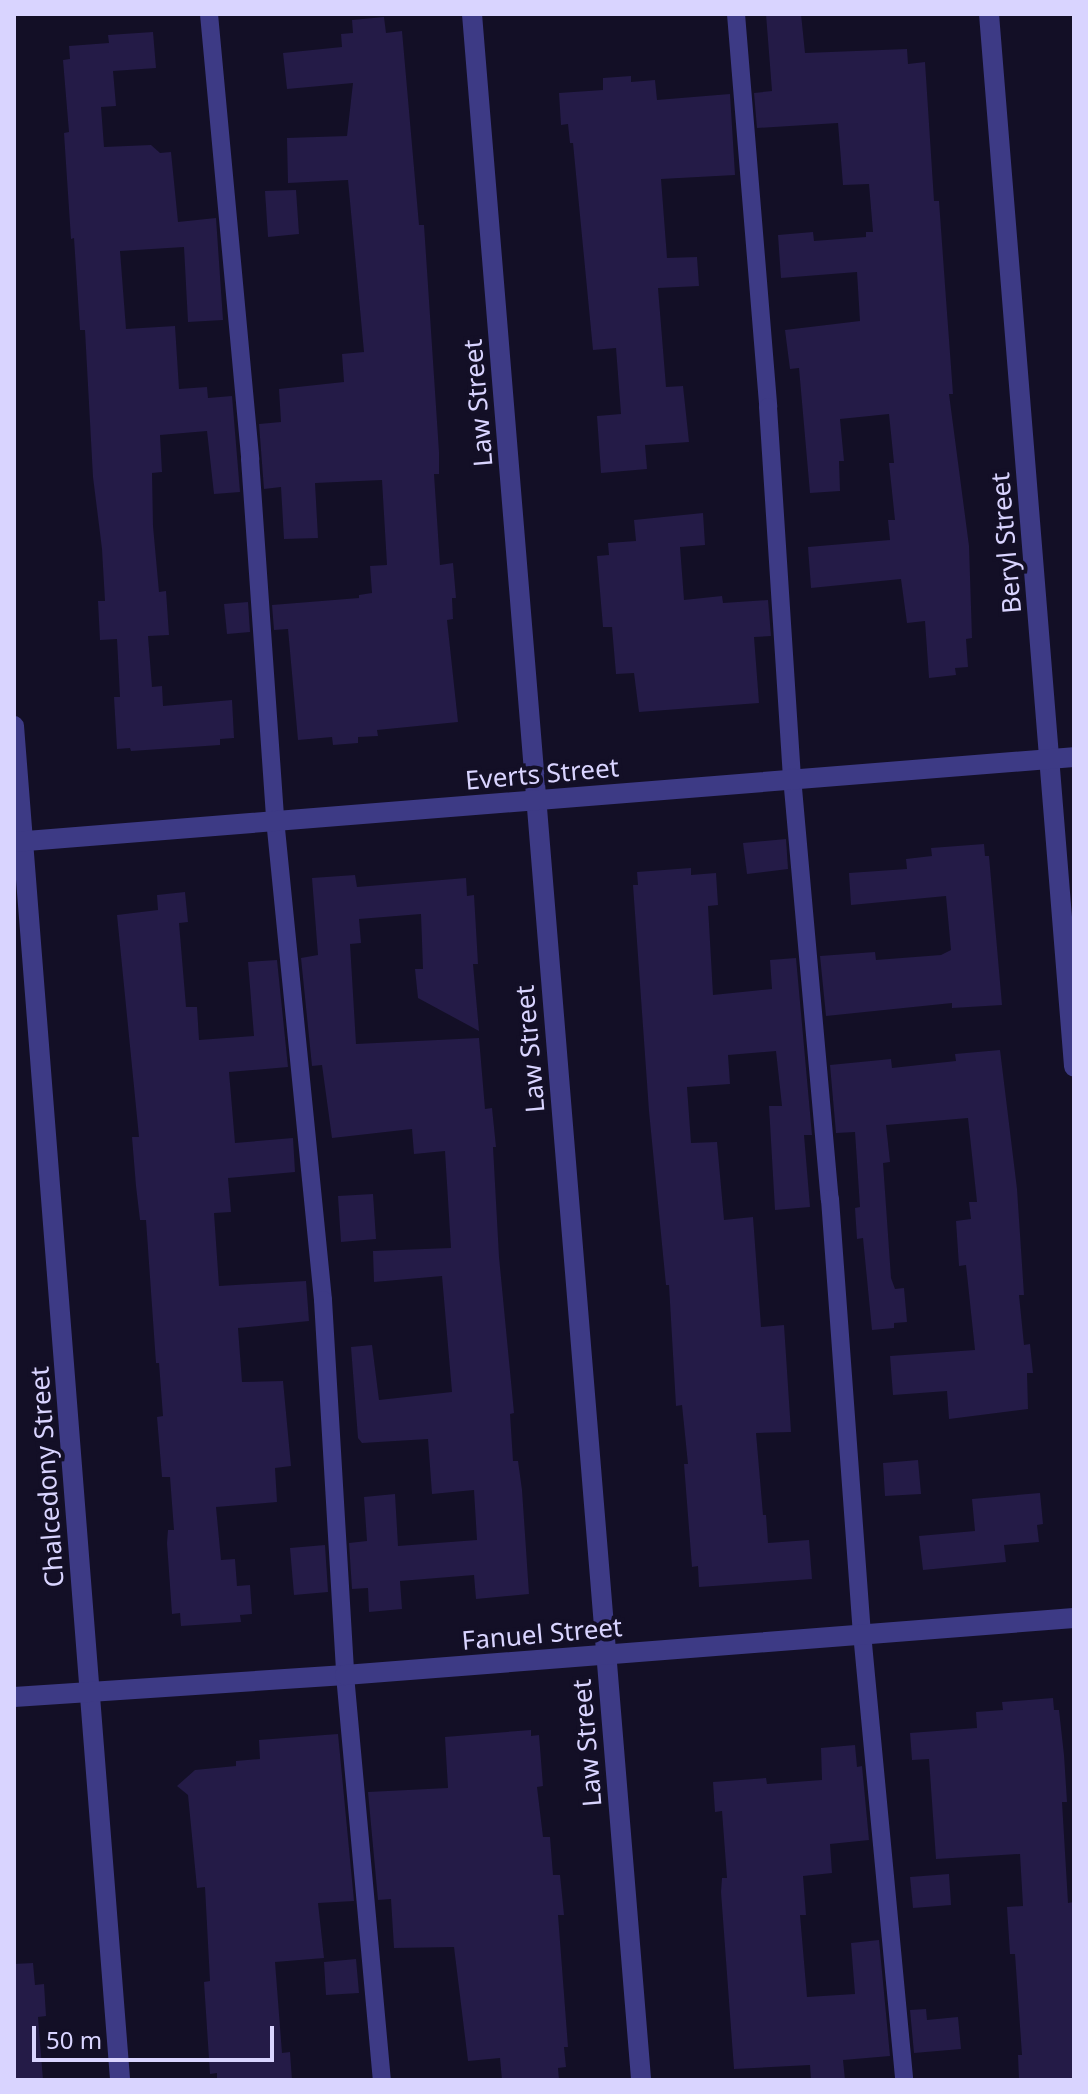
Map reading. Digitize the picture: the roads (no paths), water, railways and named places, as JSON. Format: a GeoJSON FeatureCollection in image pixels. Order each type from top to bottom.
{"type":"FeatureCollection","features":[{"type":"Feature","properties":{"kind":"street","name":"Law Street"},"geometry":{"type":"LineString","coordinates":[[472,14],[641,2080]]}},
{"type":"Feature","properties":{"kind":"street","name":"Beryl Street"},"geometry":{"type":"LineString","coordinates":[[989,14],[1074,1067]]}},
{"type":"Feature","properties":{"kind":"street","name":"Chalcedony Street"},"geometry":{"type":"LineString","coordinates":[[14,726],[19,842],[120,2080]]}},
{"type":"Feature","properties":{"kind":"street","name":"Everts Street"},"geometry":{"type":"LineString","coordinates":[[19,842],[275,819],[536,802],[792,777],[1074,757]]}},
{"type":"Feature","properties":{"kind":"street","name":"Fanuel Street"},"geometry":{"type":"LineString","coordinates":[[14,1697],[345,1675],[1074,1618]]}},
{"type":"Feature","properties":{"kind":"lane"},"geometry":{"type":"LineString","coordinates":[[209,14],[250,459],[275,819],[323,1300],[345,1675],[382,2080]]}},
{"type":"Feature","properties":{"kind":"lane"},"geometry":{"type":"LineString","coordinates":[[736,14],[768,407],[792,777],[830,1199],[862,1633],[904,2080]]}}]}
